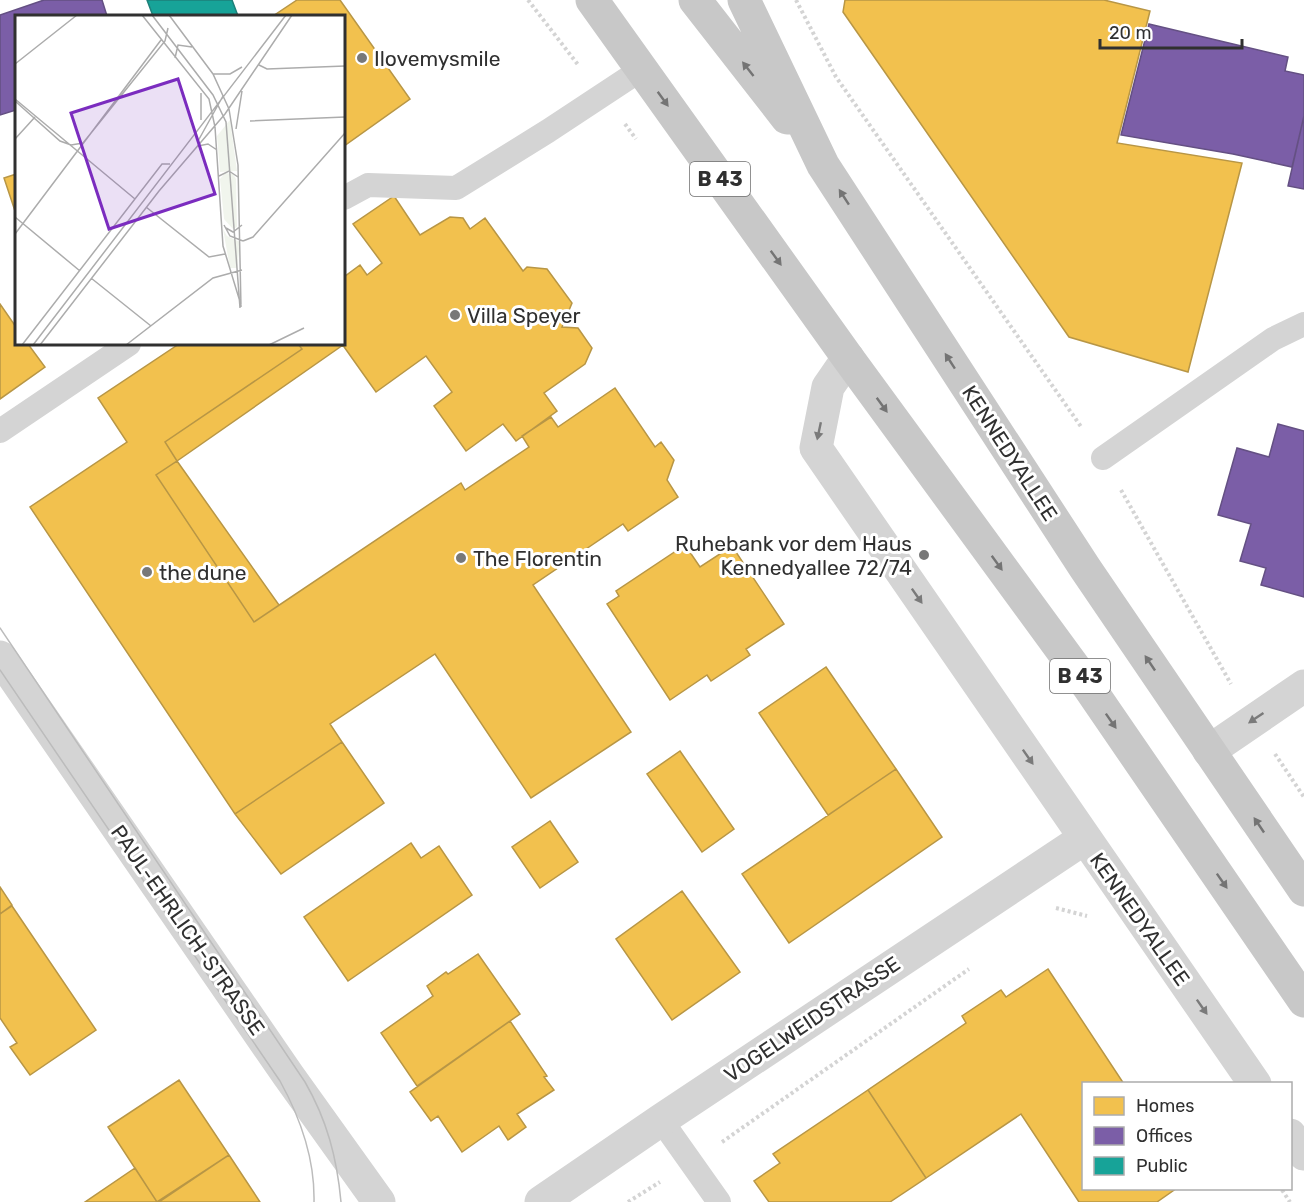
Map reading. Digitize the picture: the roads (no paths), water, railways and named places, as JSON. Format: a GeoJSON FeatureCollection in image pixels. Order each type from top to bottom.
{"type":"FeatureCollection","features":[{"type":"Feature","properties":{"kind":"main road","name":"B 43"},"geometry":{"type":"LineString","coordinates":[[592,0],[848,358],[1088,686],[1304,1001]]}},
{"type":"Feature","properties":{"kind":"main road","name":"B 43"},"geometry":{"type":"LineString","coordinates":[[695,0],[823,165]]}},
{"type":"Feature","properties":{"kind":"main road","name":"KENNEDYALLEE"},"geometry":{"type":"LineString","coordinates":[[749,4],[823,165],[1085,568],[1304,890]]}},
{"type":"Feature","properties":{"kind":"street","name":"KENNEDYALLEE"},"geometry":{"type":"LineString","coordinates":[[848,358],[828,387],[816,448],[1254,1082]]}},
{"type":"Feature","properties":{"kind":"street","name":"PAUL-EHRLICH-STRASSE"},"geometry":{"type":"LineString","coordinates":[[0,657],[288,1075],[379,1202]]}},
{"type":"Feature","properties":{"kind":"street"},"geometry":{"type":"LineString","coordinates":[[1209,751],[1304,686]]}},
{"type":"Feature","properties":{"kind":"street","name":"VOGELWEIDSTRASSE"},"geometry":{"type":"LineString","coordinates":[[541,1202],[1084,838]]}},
{"type":"Feature","properties":{"kind":"street"},"geometry":{"type":"LineString","coordinates":[[1292,1138],[1304,1155]]}},
{"type":"Feature","properties":{"kind":"lane"},"geometry":{"type":"LineString","coordinates":[[345,197],[368,185],[456,188],[642,69]]}},
{"type":"Feature","properties":{"kind":"lane"},"geometry":{"type":"LineString","coordinates":[[1103,458],[1273,339],[1304,324]]}},
{"type":"Feature","properties":{"kind":"lane"},"geometry":{"type":"LineString","coordinates":[[0,431],[128,345]]}},
{"type":"Feature","properties":{"kind":"lane"},"geometry":{"type":"LineString","coordinates":[[661,1120],[719,1202]]}},
{"type":"Feature","properties":{"kind":"tram line"},"geometry":{"type":"LineString","coordinates":[[0,628],[305,1082],[313,1096],[330,1140],[341,1202]]}},
{"type":"Feature","properties":{"kind":"tram line"},"geometry":{"type":"LineString","coordinates":[[0,670],[280,1081],[305,1139],[312,1170],[314,1202]]}},
{"type":"Feature","properties":{"kind":"place","name":"Ilovemysmile"},"geometry":{"type":"Point","coordinates":[362,58]}},
{"type":"Feature","properties":{"kind":"place","name":"Villa Speyer"},"geometry":{"type":"Point","coordinates":[455,315]}},
{"type":"Feature","properties":{"kind":"place","name":"Ruhebank vor dem Haus Kennedyallee 72/74"},"geometry":{"type":"Point","coordinates":[924,555]}},
{"type":"Feature","properties":{"kind":"place","name":"The Florentin"},"geometry":{"type":"Point","coordinates":[461,558]}},
{"type":"Feature","properties":{"kind":"place","name":"the dune"},"geometry":{"type":"Point","coordinates":[147,572]}}]}
